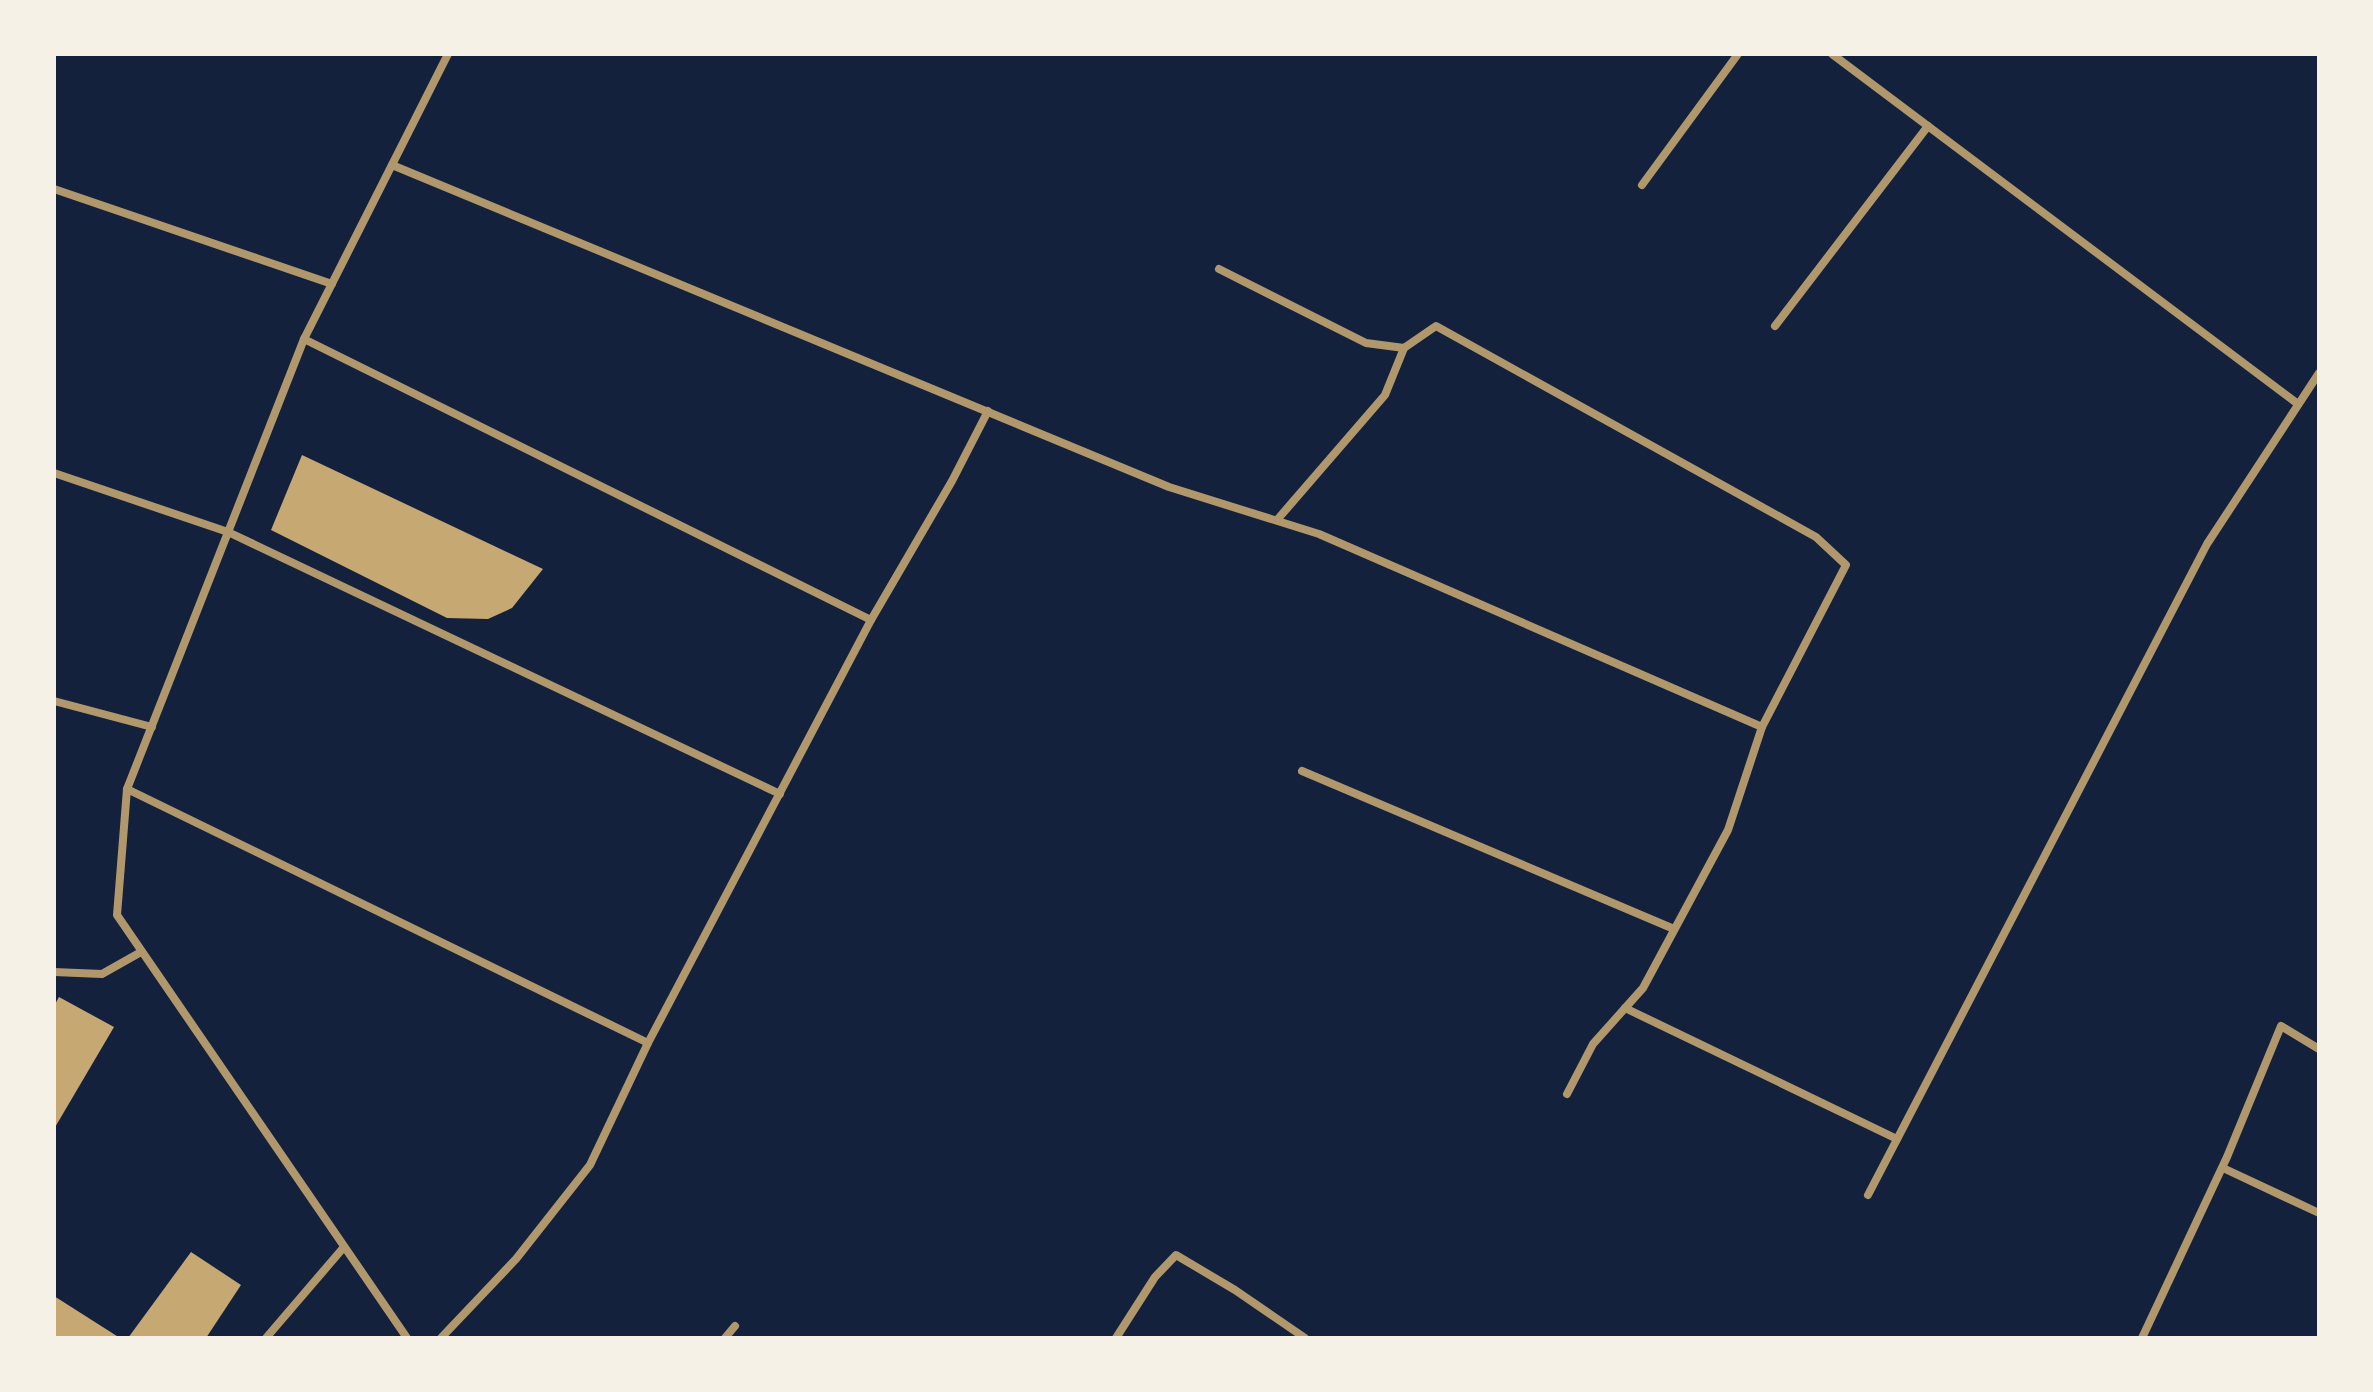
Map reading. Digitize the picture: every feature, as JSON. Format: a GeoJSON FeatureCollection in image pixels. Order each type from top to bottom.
{"type":"FeatureCollection","features":[{"type":"Feature","properties":{"kind":"street"},"geometry":{"type":"LineString","coordinates":[[407,1338],[117,915],[127,789],[304,339],[448,54]]}},
{"type":"Feature","properties":{"kind":"street"},"geometry":{"type":"LineString","coordinates":[[1642,185],[1738,54]]}},
{"type":"Feature","properties":{"kind":"street"},"geometry":{"type":"LineString","coordinates":[[1832,54],[2298,404]]}},
{"type":"Feature","properties":{"kind":"street"},"geometry":{"type":"LineString","coordinates":[[1775,326],[1928,126]]}},
{"type":"Feature","properties":{"kind":"street"},"geometry":{"type":"LineString","coordinates":[[392,165],[1169,487],[1319,534],[1762,727]]}},
{"type":"Feature","properties":{"kind":"street"},"geometry":{"type":"LineString","coordinates":[[54,189],[332,284]]}},
{"type":"Feature","properties":{"kind":"street"},"geometry":{"type":"LineString","coordinates":[[1219,269],[1366,343],[1404,348]]}},
{"type":"Feature","properties":{"kind":"street"},"geometry":{"type":"LineString","coordinates":[[1277,520],[1385,395],[1404,348],[1436,326],[1816,537],[1846,565],[1762,727],[1728,830],[1643,988],[1593,1044],[1567,1094]]}},
{"type":"Feature","properties":{"kind":"street"},"geometry":{"type":"LineString","coordinates":[[304,339],[871,620]]}},
{"type":"Feature","properties":{"kind":"street"},"geometry":{"type":"LineString","coordinates":[[1868,1195],[2207,544],[2319,373]]}},
{"type":"Feature","properties":{"kind":"street"},"geometry":{"type":"LineString","coordinates":[[441,1338],[516,1259],[590,1165],[648,1043],[871,620],[952,481],[988,411]]}},
{"type":"Feature","properties":{"kind":"street"},"geometry":{"type":"LineString","coordinates":[[54,473],[228,532],[780,794]]}},
{"type":"Feature","properties":{"kind":"street"},"geometry":{"type":"LineString","coordinates":[[54,701],[152,727]]}},
{"type":"Feature","properties":{"kind":"street"},"geometry":{"type":"LineString","coordinates":[[1302,771],[1674,929]]}},
{"type":"Feature","properties":{"kind":"street"},"geometry":{"type":"LineString","coordinates":[[127,789],[648,1043]]}},
{"type":"Feature","properties":{"kind":"street"},"geometry":{"type":"LineString","coordinates":[[54,972],[102,974],[141,952]]}},
{"type":"Feature","properties":{"kind":"street"},"geometry":{"type":"LineString","coordinates":[[1625,1008],[1897,1139]]}},
{"type":"Feature","properties":{"kind":"street"},"geometry":{"type":"LineString","coordinates":[[2142,1338],[2223,1168],[2281,1026],[2319,1049]]}},
{"type":"Feature","properties":{"kind":"street"},"geometry":{"type":"LineString","coordinates":[[2223,1168],[2319,1213]]}},
{"type":"Feature","properties":{"kind":"street"},"geometry":{"type":"LineString","coordinates":[[266,1338],[344,1247]]}},
{"type":"Feature","properties":{"kind":"street"},"geometry":{"type":"LineString","coordinates":[[1116,1338],[1155,1277],[1176,1255],[1235,1290],[1305,1338]]}},
{"type":"Feature","properties":{"kind":"street"},"geometry":{"type":"LineString","coordinates":[[725,1338],[735,1326]]}},
{"type":"Feature","properties":{"kind":"building"},"geometry":{"type":"Polygon","coordinates":[[[302,455],[543,569],[512,608],[488,619],[447,618],[271,530],[302,455]]]}},
{"type":"Feature","properties":{"kind":"building"},"geometry":{"type":"Polygon","coordinates":[[[59,997],[114,1027],[54,1129],[54,1006],[59,997]]]}},
{"type":"Feature","properties":{"kind":"building"},"geometry":{"type":"Polygon","coordinates":[[[191,1252],[241,1285],[206,1338],[128,1338],[191,1252]]]}},
{"type":"Feature","properties":{"kind":"building"},"geometry":{"type":"Polygon","coordinates":[[[54,1296],[120,1338],[54,1338],[54,1296]]]}}]}
